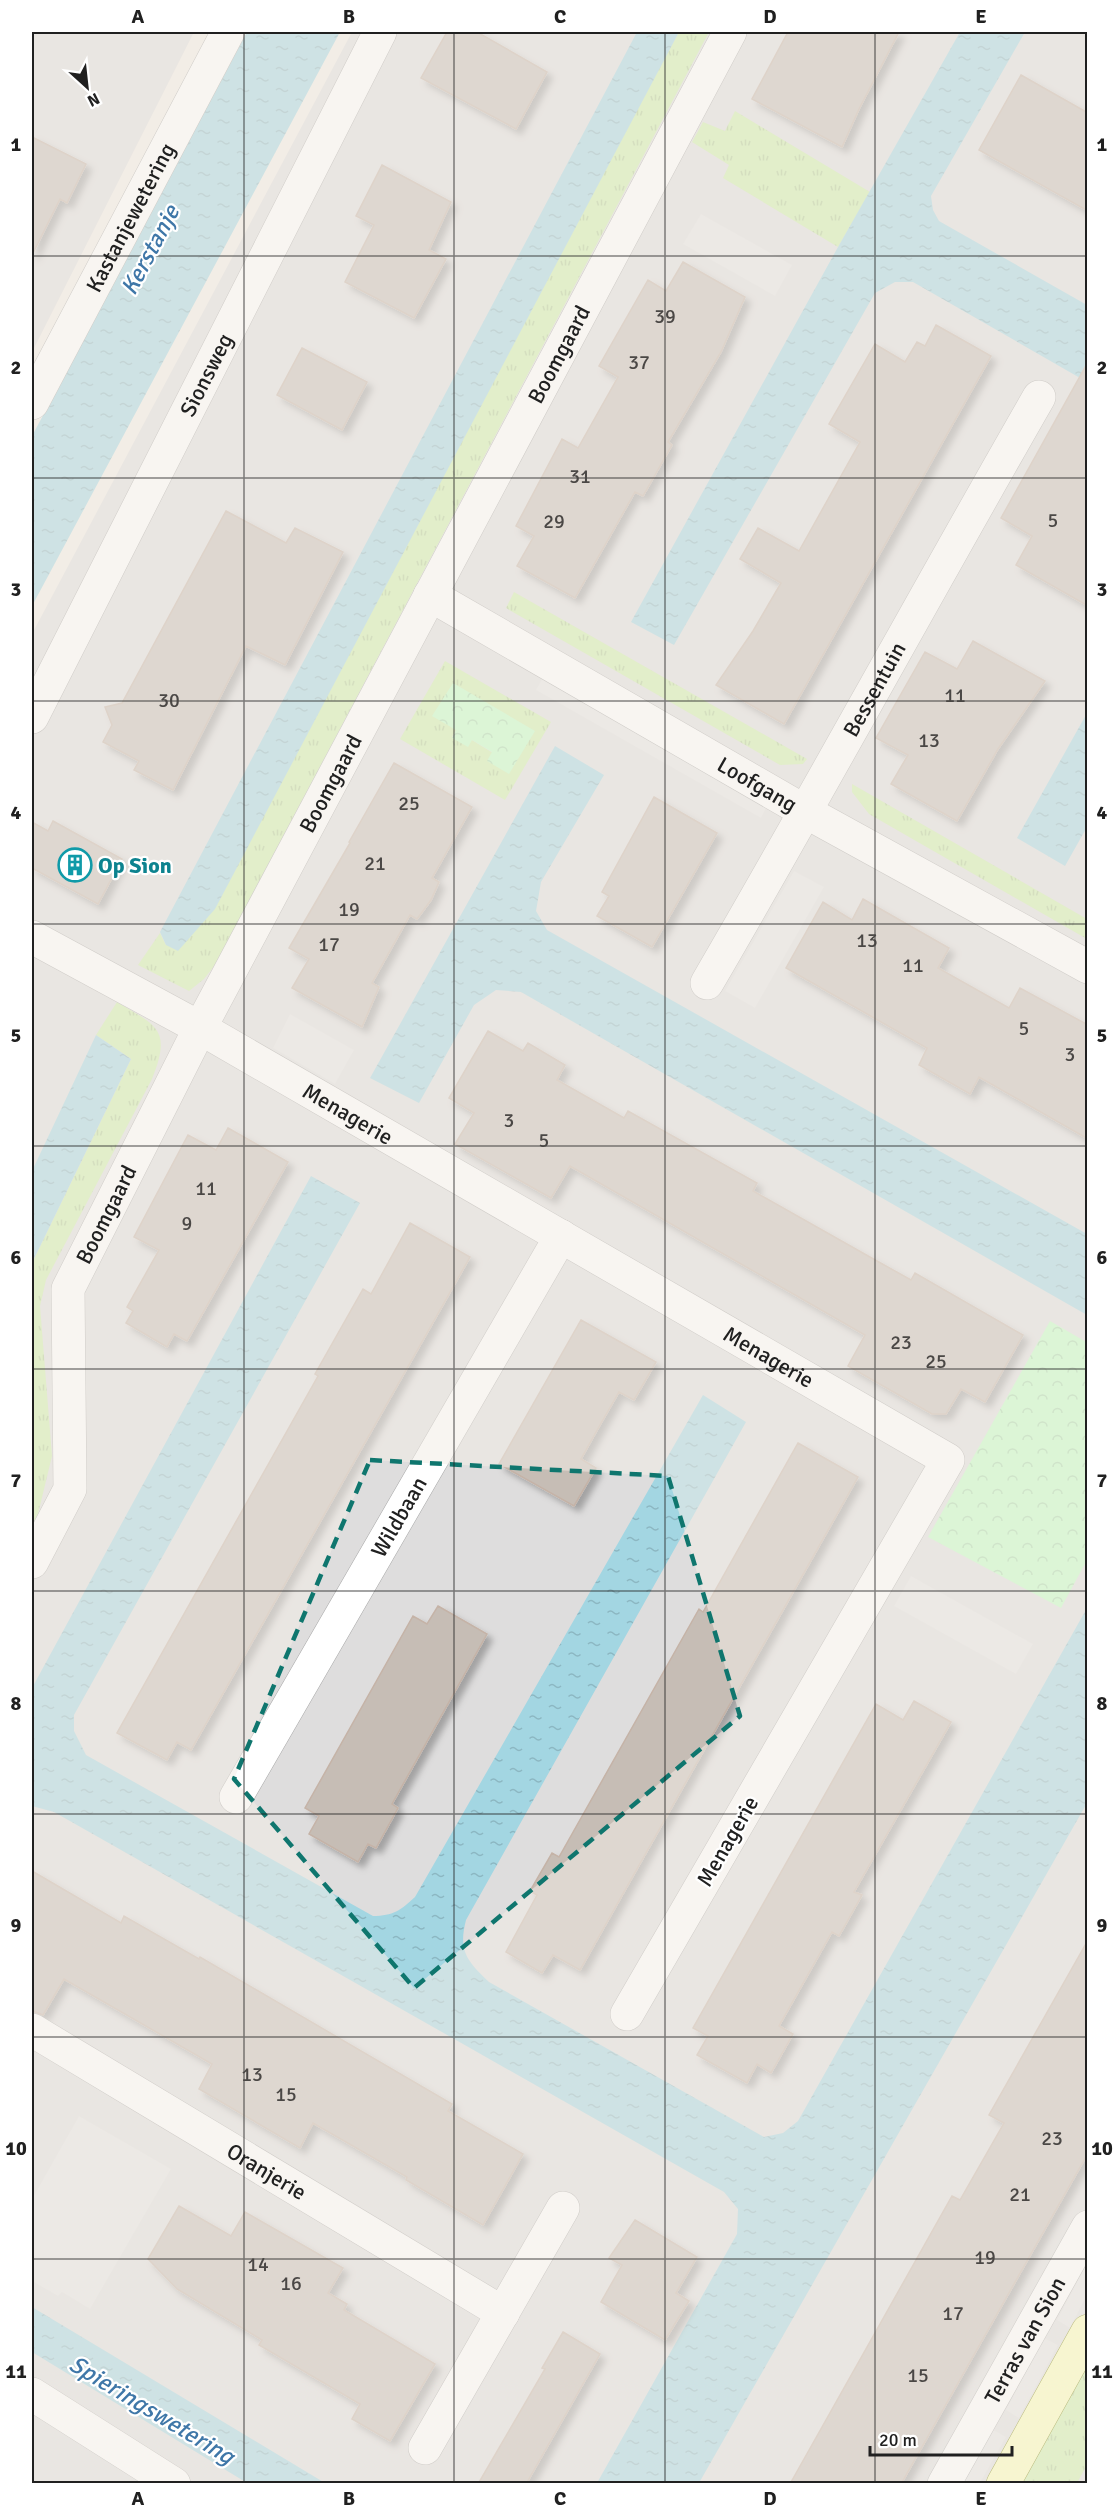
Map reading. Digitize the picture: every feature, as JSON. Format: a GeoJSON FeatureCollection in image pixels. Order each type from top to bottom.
{"type":"FeatureCollection","features":[{"type":"Feature","properties":{"kind":"street","name":"Kastanjewetering"},"geometry":{"type":"LineString","coordinates":[[32,404],[228,32]]}},
{"type":"Feature","properties":{"kind":"street","name":"Sionsweg"},"geometry":{"type":"LineString","coordinates":[[32,717],[380,32]]}},
{"type":"Feature","properties":{"kind":"street","name":"Boomgaard"},"geometry":{"type":"LineString","coordinates":[[32,1562],[70,1489],[68,1289],[200,1028],[730,32]]}},
{"type":"Feature","properties":{"kind":"street","name":"Bessentuin"},"geometry":{"type":"LineString","coordinates":[[707,983],[806,812],[930,586],[1039,397]]}},
{"type":"Feature","properties":{"kind":"street","name":"Loofgang"},"geometry":{"type":"LineString","coordinates":[[430,595],[806,812],[1088,967]]}},
{"type":"Feature","properties":{"kind":"street","name":"Menagerie"},"geometry":{"type":"LineString","coordinates":[[32,937],[200,1028],[948,1460],[627,2014]]}},
{"type":"Feature","properties":{"kind":"street","name":"Wildbaan"},"geometry":{"type":"LineString","coordinates":[[236,1797],[561,1236]]}},
{"type":"Feature","properties":{"kind":"street","name":"Oranjerie"},"geometry":{"type":"LineString","coordinates":[[32,2030],[503,2313]]}},
{"type":"Feature","properties":{"kind":"street"},"geometry":{"type":"LineString","coordinates":[[425,2448],[563,2208]]}},
{"type":"Feature","properties":{"kind":"street","name":"Terras van Sion"},"geometry":{"type":"LineString","coordinates":[[944,2484],[1088,2227]]}},
{"type":"Feature","properties":{"kind":"street"},"geometry":{"type":"LineString","coordinates":[[1003,2484],[1088,2331]]}},
{"type":"Feature","properties":{"kind":"street"},"geometry":{"type":"LineString","coordinates":[[32,2394],[174,2484]]}},
{"type":"Feature","properties":{"kind":"highlighted area"},"geometry":{"type":"Polygon","coordinates":[[[370,1460],[668,1476],[740,1716],[414,1988],[234,1779],[370,1460]]]}},
{"type":"Feature","properties":{"kind":"shaded area"},"geometry":{"type":"Polygon","coordinates":[[[32,32],[194,32],[32,352],[32,32]]]}},
{"type":"Feature","properties":{"kind":"shaded area"},"geometry":{"type":"Polygon","coordinates":[[[352,32],[1087,32],[1087,2483],[32,2483],[32,634],[352,32]]]}},
{"type":"Feature","properties":{"kind":"shaded area"},"geometry":{"type":"Polygon","coordinates":[[[701,214],[792,265],[775,296],[683,244],[701,214]]]}},
{"type":"Feature","properties":{"kind":"shaded area"},"geometry":{"type":"Polygon","coordinates":[[[542,679],[767,806],[761,818],[536,690],[542,679]]]}},
{"type":"Feature","properties":{"kind":"shaded area"},"geometry":{"type":"Polygon","coordinates":[[[794,871],[824,887],[755,1008],[725,991],[794,871]]]}},
{"type":"Feature","properties":{"kind":"shaded area"},"geometry":{"type":"Polygon","coordinates":[[[290,1014],[354,1050],[335,1084],[273,1048],[290,1014]]]}},
{"type":"Feature","properties":{"kind":"shaded area"},"geometry":{"type":"Polygon","coordinates":[[[911,1576],[1033,1644],[1016,1674],[894,1606],[911,1576]]]}},
{"type":"Feature","properties":{"kind":"shaded area"},"geometry":{"type":"Polygon","coordinates":[[[79,2116],[171,2169],[90,2309],[62,2292],[58,2296],[32,2281],[32,2199],[79,2116]]]}},
{"type":"Feature","properties":{"kind":"shaded area"},"geometry":{"type":"Polygon","coordinates":[[[1087,2263],[1087,2295],[1070,2328],[1057,2320],[1087,2263]]]}},
{"type":"Feature","properties":{"kind":"shaded area"},"geometry":{"type":"Polygon","coordinates":[[[1044,2338],[1058,2345],[1019,2418],[1006,2410],[1044,2338]]]}},
{"type":"Feature","properties":{"kind":"shaded area"},"geometry":{"type":"Polygon","coordinates":[[[992,2429],[1006,2437],[980,2483],[963,2484],[992,2429]]]}},
{"type":"Feature","properties":{"kind":"green space"},"geometry":{"type":"Polygon","coordinates":[[[679,32],[709,32],[215,965],[204,979],[189,991],[138,965],[160,933],[166,945],[679,32]]]}},
{"type":"Feature","properties":{"kind":"green space"},"geometry":{"type":"Polygon","coordinates":[[[735,111],[870,192],[838,247],[723,178],[729,165],[692,142],[703,122],[725,131],[735,111]]]}},
{"type":"Feature","properties":{"kind":"green space"},"geometry":{"type":"Polygon","coordinates":[[[514,592],[807,759],[803,764],[780,765],[506,608],[514,592]]]}},
{"type":"Feature","properties":{"kind":"green space"},"geometry":{"type":"Polygon","coordinates":[[[445,661],[551,722],[505,800],[400,739],[445,661]],[[456,730],[452,737],[472,740],[493,753],[534,731],[456,730]]]}},
{"type":"Feature","properties":{"kind":"green space"},"geometry":{"type":"Polygon","coordinates":[[[453,683],[535,731],[509,774],[487,761],[492,752],[472,740],[468,747],[452,738],[456,730],[432,716],[453,683]]]}},
{"type":"Feature","properties":{"kind":"green space"},"geometry":{"type":"Polygon","coordinates":[[[852,784],[1087,919],[1087,939],[869,814],[852,792],[852,784]]]}},
{"type":"Feature","properties":{"kind":"green space"},"geometry":{"type":"Polygon","coordinates":[[[117,1002],[151,1024],[157,1031],[161,1049],[152,1079],[46,1280],[40,1306],[52,1456],[38,1514],[32,1525],[32,1263],[131,1059],[96,1035],[117,1002]]]}},
{"type":"Feature","properties":{"kind":"green space"},"geometry":{"type":"Polygon","coordinates":[[[1050,1321],[1088,1343],[1087,1560],[1061,1608],[928,1537],[1050,1321]]]}},
{"type":"Feature","properties":{"kind":"green space"},"geometry":{"type":"Polygon","coordinates":[[[1087,2360],[1087,2465],[1077,2483],[1019,2484],[1087,2360]]]}},
{"type":"Feature","properties":{"kind":"water","name":"Kerstanje"},"geometry":{"type":"Polygon","coordinates":[[[247,32],[340,32],[32,606],[32,436],[247,32]]]}},
{"type":"Feature","properties":{"kind":"water"},"geometry":{"type":"Polygon","coordinates":[[[637,32],[679,32],[215,909],[178,951],[166,945],[160,932],[637,32]]]}},
{"type":"Feature","properties":{"kind":"water"},"geometry":{"type":"Polygon","coordinates":[[[960,32],[1025,32],[931,196],[933,210],[939,221],[1087,305],[1087,382],[913,282],[895,282],[875,293],[674,645],[631,622],[838,247],[960,32]]]}},
{"type":"Feature","properties":{"kind":"water"},"geometry":{"type":"Polygon","coordinates":[[[1087,713],[1087,827],[1065,866],[1017,838],[1087,713]]]}},
{"type":"Feature","properties":{"kind":"water"},"geometry":{"type":"Polygon","coordinates":[[[555,746],[604,775],[541,882],[536,911],[547,930],[1087,1234],[1087,1315],[521,992],[496,990],[474,1005],[419,1103],[370,1078],[555,746]]]}},
{"type":"Feature","properties":{"kind":"water"},"geometry":{"type":"Polygon","coordinates":[[[96,1035],[131,1059],[32,1263],[32,1171],[96,1035]]]}},
{"type":"Feature","properties":{"kind":"water"},"geometry":{"type":"Polygon","coordinates":[[[311,1176],[360,1203],[74,1715],[74,1731],[86,1755],[373,1916],[396,1911],[415,1897],[703,1395],[746,1422],[466,1920],[463,1940],[466,1955],[489,1982],[764,2137],[783,2133],[798,2121],[1087,1608],[1087,1803],[699,2483],[597,2483],[737,2234],[738,2209],[724,2192],[54,1812],[32,1806],[32,1688],[311,1176]]]}},
{"type":"Feature","properties":{"kind":"water","name":"Spieringswetering"},"geometry":{"type":"Polygon","coordinates":[[[32,2307],[325,2483],[247,2483],[32,2352],[32,2307]]]}},
{"type":"Feature","properties":{"kind":"building"},"geometry":{"type":"Polygon","coordinates":[[[447,32],[477,32],[547,72],[516,129],[421,78],[447,32]]]}},
{"type":"Feature","properties":{"kind":"building"},"geometry":{"type":"Polygon","coordinates":[[[788,32],[899,32],[842,147],[752,99],[788,32]]]}},
{"type":"Feature","properties":{"kind":"building"},"geometry":{"type":"Polygon","coordinates":[[[1021,75],[1088,113],[1088,211],[979,150],[1021,75]]]}},
{"type":"Feature","properties":{"kind":"building"},"geometry":{"type":"Polygon","coordinates":[[[32,137],[86,164],[67,203],[60,199],[32,255],[32,137]]]}},
{"type":"Feature","properties":{"kind":"building"},"geometry":{"type":"Polygon","coordinates":[[[382,165],[451,202],[429,250],[446,259],[414,318],[345,282],[374,225],[356,216],[382,165]]]}},
{"type":"Feature","properties":{"kind":"building"},"geometry":{"type":"Polygon","coordinates":[[[683,262],[745,297],[721,352],[668,442],[672,445],[643,496],[635,492],[575,598],[517,566],[534,536],[516,526],[562,439],[578,448],[618,377],[599,366],[648,280],[666,291],[683,262]]]}},
{"type":"Feature","properties":{"kind":"building"},"geometry":{"type":"Polygon","coordinates":[[[936,325],[991,356],[784,724],[716,685],[753,631],[781,583],[740,559],[758,528],[799,551],[860,442],[829,424],[875,344],[905,362],[917,342],[925,346],[936,325]]]}},
{"type":"Feature","properties":{"kind":"building"},"geometry":{"type":"Polygon","coordinates":[[[302,348],[367,382],[342,430],[277,395],[302,348]]]}},
{"type":"Feature","properties":{"kind":"building"},"geometry":{"type":"Polygon","coordinates":[[[1088,362],[1088,606],[1016,565],[1032,536],[1001,518],[1088,362]]]}},
{"type":"Feature","properties":{"kind":"building"},"geometry":{"type":"Polygon","coordinates":[[[226,511],[286,543],[295,528],[343,552],[285,665],[246,646],[173,790],[134,770],[139,761],[103,742],[112,725],[105,707],[122,703],[226,511]]]}},
{"type":"Feature","properties":{"kind":"building"},"geometry":{"type":"Polygon","coordinates":[[[973,641],[1045,681],[998,749],[957,821],[891,784],[908,755],[876,738],[925,652],[957,669],[973,641]]]}},
{"type":"Feature","properties":{"kind":"building"},"geometry":{"type":"Polygon","coordinates":[[[394,763],[472,807],[432,878],[439,882],[431,900],[417,919],[410,915],[372,983],[379,987],[362,1027],[292,988],[309,959],[289,948],[394,763]]]}},
{"type":"Feature","properties":{"kind":"building"},"geometry":{"type":"Polygon","coordinates":[[[654,797],[717,833],[652,947],[597,916],[609,896],[602,892],[654,797]]]}},
{"type":"Feature","properties":{"kind":"building","name":"Op Sion"},"geometry":{"type":"Polygon","coordinates":[[[53,821],[122,859],[98,904],[32,868],[32,822],[48,831],[53,821]]]}},
{"type":"Feature","properties":{"kind":"building"},"geometry":{"type":"Polygon","coordinates":[[[863,899],[949,948],[938,968],[1009,1008],[1020,988],[1088,1025],[1088,1139],[979,1077],[970,1094],[919,1065],[927,1048],[786,968],[823,902],[852,920],[863,899]]]}},
{"type":"Feature","properties":{"kind":"building"},"geometry":{"type":"Polygon","coordinates":[[[488,1031],[523,1051],[528,1043],[565,1065],[557,1080],[624,1118],[628,1111],[757,1183],[753,1191],[911,1280],[915,1273],[1023,1335],[985,1402],[961,1389],[946,1414],[932,1414],[848,1366],[865,1335],[570,1166],[551,1198],[455,1144],[474,1113],[449,1098],[488,1031]]]}},
{"type":"Feature","properties":{"kind":"building"},"geometry":{"type":"Polygon","coordinates":[[[228,1128],[288,1162],[187,1341],[174,1334],[167,1347],[126,1323],[133,1311],[127,1307],[159,1250],[134,1237],[188,1135],[216,1150],[228,1128]]]}},
{"type":"Feature","properties":{"kind":"building"},"geometry":{"type":"Polygon","coordinates":[[[410,1223],[470,1257],[191,1750],[177,1742],[167,1760],[117,1733],[318,1376],[315,1374],[363,1289],[371,1294],[410,1223]]]}},
{"type":"Feature","properties":{"kind":"building"},"geometry":{"type":"Polygon","coordinates":[[[581,1320],[656,1362],[634,1400],[619,1392],[600,1425],[581,1459],[596,1468],[574,1506],[499,1464],[581,1320]]]}},
{"type":"Feature","properties":{"kind":"building"},"geometry":{"type":"Polygon","coordinates":[[[798,1443],[858,1477],[580,1970],[553,1955],[542,1973],[506,1952],[537,1895],[530,1891],[552,1853],[559,1857],[699,1609],[703,1612],[798,1443]]]}},
{"type":"Feature","properties":{"kind":"building"},"geometry":{"type":"Polygon","coordinates":[[[438,1606],[487,1634],[392,1804],[398,1808],[376,1848],[368,1844],[358,1862],[309,1834],[319,1816],[305,1808],[413,1616],[427,1624],[438,1606]]]}},
{"type":"Feature","properties":{"kind":"building"},"geometry":{"type":"Polygon","coordinates":[[[914,1701],[951,1722],[854,1892],[862,1895],[839,1936],[832,1932],[779,2026],[793,2034],[771,2073],[757,2064],[747,2083],[697,2055],[708,2036],[693,2028],[876,1704],[903,1720],[914,1701]]]}},
{"type":"Feature","properties":{"kind":"building"},"geometry":{"type":"Polygon","coordinates":[[[32,1871],[121,1923],[124,1916],[199,1959],[200,1957],[452,2104],[448,2111],[523,2154],[483,2225],[406,2180],[407,2177],[313,2123],[300,2148],[199,2089],[212,2064],[64,1979],[43,2015],[32,2011],[32,1871]]]}},
{"type":"Feature","properties":{"kind":"building"},"geometry":{"type":"Polygon","coordinates":[[[1088,1940],[1088,2153],[901,2484],[790,2484],[952,2196],[960,2200],[1004,2123],[989,2115],[1088,1940]]]}},
{"type":"Feature","properties":{"kind":"building"},"geometry":{"type":"Polygon","coordinates":[[[179,2206],[231,2236],[245,2212],[343,2268],[328,2293],[347,2304],[344,2310],[435,2364],[390,2441],[352,2419],[360,2404],[259,2345],[262,2340],[177,2289],[148,2259],[179,2206]]]}},
{"type":"Feature","properties":{"kind":"building"},"geometry":{"type":"Polygon","coordinates":[[[635,2220],[697,2257],[676,2293],[689,2301],[665,2340],[601,2302],[622,2265],[609,2258],[635,2220]]]}},
{"type":"Feature","properties":{"kind":"building"},"geometry":{"type":"Polygon","coordinates":[[[563,2332],[600,2354],[526,2484],[478,2484],[545,2369],[542,2368],[563,2332]]]}},
{"type":"Feature","properties":{"kind":"place","name":"Op Sion"},"geometry":{"type":"Point","coordinates":[75,865]}}]}
